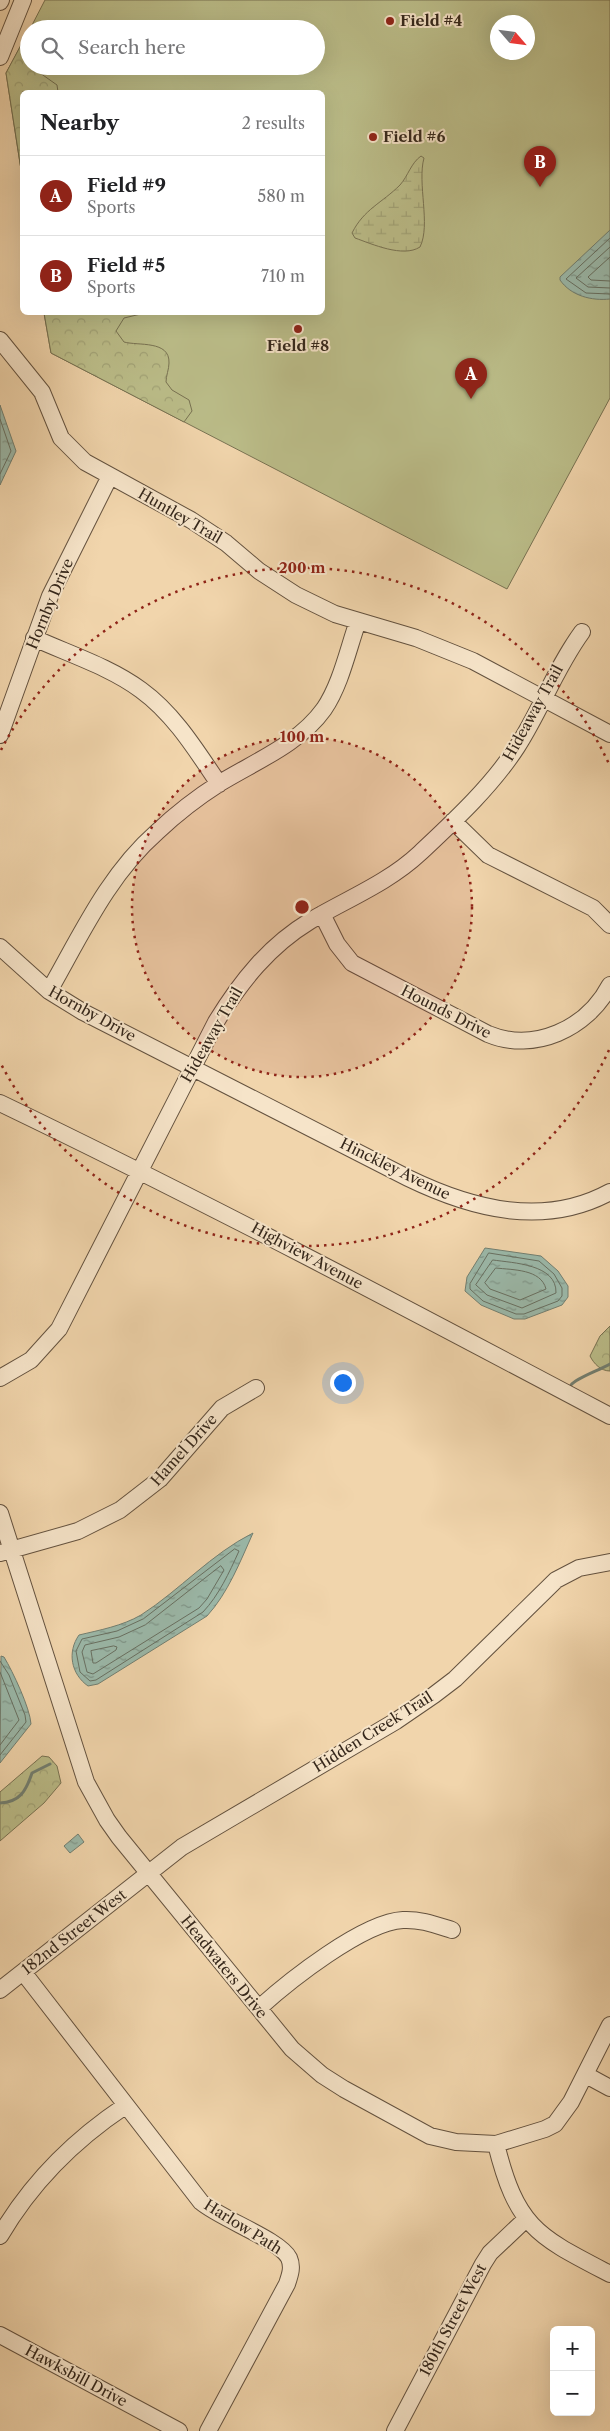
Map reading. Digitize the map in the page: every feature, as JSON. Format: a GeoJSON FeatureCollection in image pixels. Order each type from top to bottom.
{"type":"FeatureCollection","features":[{"type":"Feature","properties":{"kind":"street"},"geometry":{"type":"LineString","coordinates":[[0,57],[23,0]]}},
{"type":"Feature","properties":{"kind":"street","name":"Huntley Trail"},"geometry":{"type":"LineString","coordinates":[[0,340],[42,392],[61,438],[85,462],[191,520],[226,543],[259,571],[296,595],[335,614],[416,638],[473,661],[542,699]]}},
{"type":"Feature","properties":{"kind":"street","name":"Hornby Drive"},"geometry":{"type":"LineString","coordinates":[[0,735],[50,596],[110,476]]}},
{"type":"Feature","properties":{"kind":"street"},"geometry":{"type":"LineString","coordinates":[[49,991],[102,896],[122,869],[156,832],[219,784],[282,747],[306,729],[324,709],[334,691],[358,621]]}},
{"type":"Feature","properties":{"kind":"street","name":"Hideaway Trail"},"geometry":{"type":"LineString","coordinates":[[0,1378],[31,1360],[59,1329],[192,1067],[232,995],[257,963],[287,936],[397,872],[419,854],[452,821],[505,765],[518,745],[560,663],[582,632]]}},
{"type":"Feature","properties":{"kind":"street"},"geometry":{"type":"LineString","coordinates":[[34,638],[119,676],[140,689],[173,720],[219,784]]}},
{"type":"Feature","properties":{"kind":"street"},"geometry":{"type":"LineString","coordinates":[[542,699],[610,734]]}},
{"type":"Feature","properties":{"kind":"street"},"geometry":{"type":"LineString","coordinates":[[452,821],[488,855],[593,908],[610,925]]}},
{"type":"Feature","properties":{"kind":"street","name":"Hounds Drive"},"geometry":{"type":"LineString","coordinates":[[322,914],[337,944],[352,963],[359,968],[488,1034],[506,1040],[536,1041],[562,1031],[586,1016],[598,1003],[610,985]]}},
{"type":"Feature","properties":{"kind":"street","name":"Hornby Drive"},"geometry":{"type":"LineString","coordinates":[[0,948],[49,991],[83,1012],[192,1067]]}},
{"type":"Feature","properties":{"kind":"street","name":"Hinckley Avenue"},"geometry":{"type":"LineString","coordinates":[[192,1067],[408,1178],[464,1201],[505,1210],[546,1212],[577,1206],[610,1192]]}},
{"type":"Feature","properties":{"kind":"street","name":"Highview Avenue"},"geometry":{"type":"LineString","coordinates":[[0,1103],[141,1170],[284,1243],[610,1416]]}},
{"type":"Feature","properties":{"kind":"street","name":"Hamel Drive"},"geometry":{"type":"LineString","coordinates":[[6,1551],[78,1531],[120,1510],[160,1479],[222,1408],[256,1388]]}},
{"type":"Feature","properties":{"kind":"street","name":"Headwaters Drive"},"geometry":{"type":"LineString","coordinates":[[0,1513],[6,1551],[86,1782],[107,1820],[148,1874],[299,2056],[322,2075],[352,2094],[430,2136],[456,2142],[496,2144],[546,2129],[555,2124],[563,2115],[586,2075],[610,2025]]}},
{"type":"Feature","properties":{"kind":"street","name":"Hidden Creek Trail"},"geometry":{"type":"LineString","coordinates":[[148,1874],[198,1836],[416,1708],[455,1679],[543,1590],[556,1580],[579,1568],[610,1562]]}},
{"type":"Feature","properties":{"kind":"street","name":"182nd Street West"},"geometry":{"type":"LineString","coordinates":[[0,1990],[148,1874]]}},
{"type":"Feature","properties":{"kind":"street"},"geometry":{"type":"LineString","coordinates":[[259,2008],[308,1967],[385,1923],[414,1920],[452,1930]]}},
{"type":"Feature","properties":{"kind":"street","name":"Harlow Path"},"geometry":{"type":"LineString","coordinates":[[23,1972],[201,2202],[223,2218],[278,2246],[285,2252],[291,2265],[291,2274],[287,2284],[208,2431]]}},
{"type":"Feature","properties":{"kind":"street"},"geometry":{"type":"LineString","coordinates":[[586,2075],[610,2088]]}},
{"type":"Feature","properties":{"kind":"street"},"geometry":{"type":"LineString","coordinates":[[0,2236],[19,2205],[56,2161],[91,2130],[125,2106]]}},
{"type":"Feature","properties":{"kind":"street"},"geometry":{"type":"LineString","coordinates":[[496,2144],[508,2187],[526,2219],[550,2242],[610,2274]]}},
{"type":"Feature","properties":{"kind":"street","name":"180th Street West"},"geometry":{"type":"LineString","coordinates":[[395,2431],[482,2264],[490,2253],[526,2219]]}},
{"type":"Feature","properties":{"kind":"street","name":"Hawksbill Drive"},"geometry":{"type":"LineString","coordinates":[[0,2335],[179,2431]]}},
{"type":"Feature","properties":{"kind":"green space"},"geometry":{"type":"Polygon","coordinates":[[[45,0],[610,0],[610,398],[507,589],[51,353],[44,315],[325,315],[325,90],[20,90],[20,163],[6,73],[20,47],[20,75],[325,75],[325,20],[35,20],[45,0]]]}},
{"type":"Feature","properties":{"kind":"green space"},"geometry":{"type":"Polygon","coordinates":[[[20,47],[20,75],[43,75],[57,85],[58,90],[20,90],[20,163],[6,73],[20,47]]]}},
{"type":"Feature","properties":{"kind":"green space"},"geometry":{"type":"Polygon","coordinates":[[[421,156],[424,158],[422,179],[424,227],[420,247],[413,250],[396,251],[355,238],[352,233],[362,218],[400,185],[421,156]]]}},
{"type":"Feature","properties":{"kind":"green space"},"geometry":{"type":"Polygon","coordinates":[[[44,315],[137,315],[124,318],[116,331],[124,342],[152,345],[164,351],[168,356],[169,363],[166,382],[172,390],[189,400],[192,411],[184,422],[51,353],[44,315]]]}},
{"type":"Feature","properties":{"kind":"green space"},"geometry":{"type":"Polygon","coordinates":[[[610,1326],[610,1371],[598,1366],[590,1356],[600,1336],[610,1326]]]}},
{"type":"Feature","properties":{"kind":"green space"},"geometry":{"type":"Polygon","coordinates":[[[42,1756],[49,1757],[57,1766],[61,1783],[44,1803],[0,1841],[0,1792],[42,1756]]]}},
{"type":"Feature","properties":{"kind":"water"},"geometry":{"type":"Polygon","coordinates":[[[610,230],[610,299],[589,298],[576,294],[560,280],[560,277],[610,230]]]}},
{"type":"Feature","properties":{"kind":"water"},"geometry":{"type":"Polygon","coordinates":[[[0,405],[16,451],[0,485],[0,405]]]}},
{"type":"Feature","properties":{"kind":"water"},"geometry":{"type":"Polygon","coordinates":[[[485,1248],[541,1256],[558,1271],[568,1286],[568,1297],[562,1305],[525,1319],[514,1319],[481,1305],[465,1291],[467,1277],[485,1248]]]}},
{"type":"Feature","properties":{"kind":"water"},"geometry":{"type":"Polygon","coordinates":[[[253,1533],[227,1587],[207,1616],[98,1684],[88,1686],[82,1681],[75,1669],[72,1655],[79,1635],[119,1625],[141,1615],[223,1551],[253,1533]]]}},
{"type":"Feature","properties":{"kind":"water"},"geometry":{"type":"Polygon","coordinates":[[[1,1656],[4,1657],[21,1690],[31,1724],[0,1763],[1,1656]]]}},
{"type":"Feature","properties":{"kind":"water"},"geometry":{"type":"Polygon","coordinates":[[[78,1834],[84,1842],[70,1853],[64,1846],[78,1834]]]}},
{"type":"Feature","properties":{"kind":"waterway"},"geometry":{"type":"LineString","coordinates":[[571,1385],[610,1364]]}},
{"type":"Feature","properties":{"kind":"waterway"},"geometry":{"type":"LineString","coordinates":[[0,1803],[17,1798],[25,1790],[32,1773],[50,1764]]}},
{"type":"Feature","properties":{"kind":"place","name":"Field #4"},"geometry":{"type":"Point","coordinates":[390,21]}},
{"type":"Feature","properties":{"kind":"place","name":"Field #6"},"geometry":{"type":"Point","coordinates":[373,137]}},
{"type":"Feature","properties":{"kind":"place","name":"Field #5"},"geometry":{"type":"Point","coordinates":[540,187]}},
{"type":"Feature","properties":{"kind":"place","name":"Field #8"},"geometry":{"type":"Point","coordinates":[298,329]}},
{"type":"Feature","properties":{"kind":"place","name":"Field #9"},"geometry":{"type":"Point","coordinates":[471,399]}}]}
